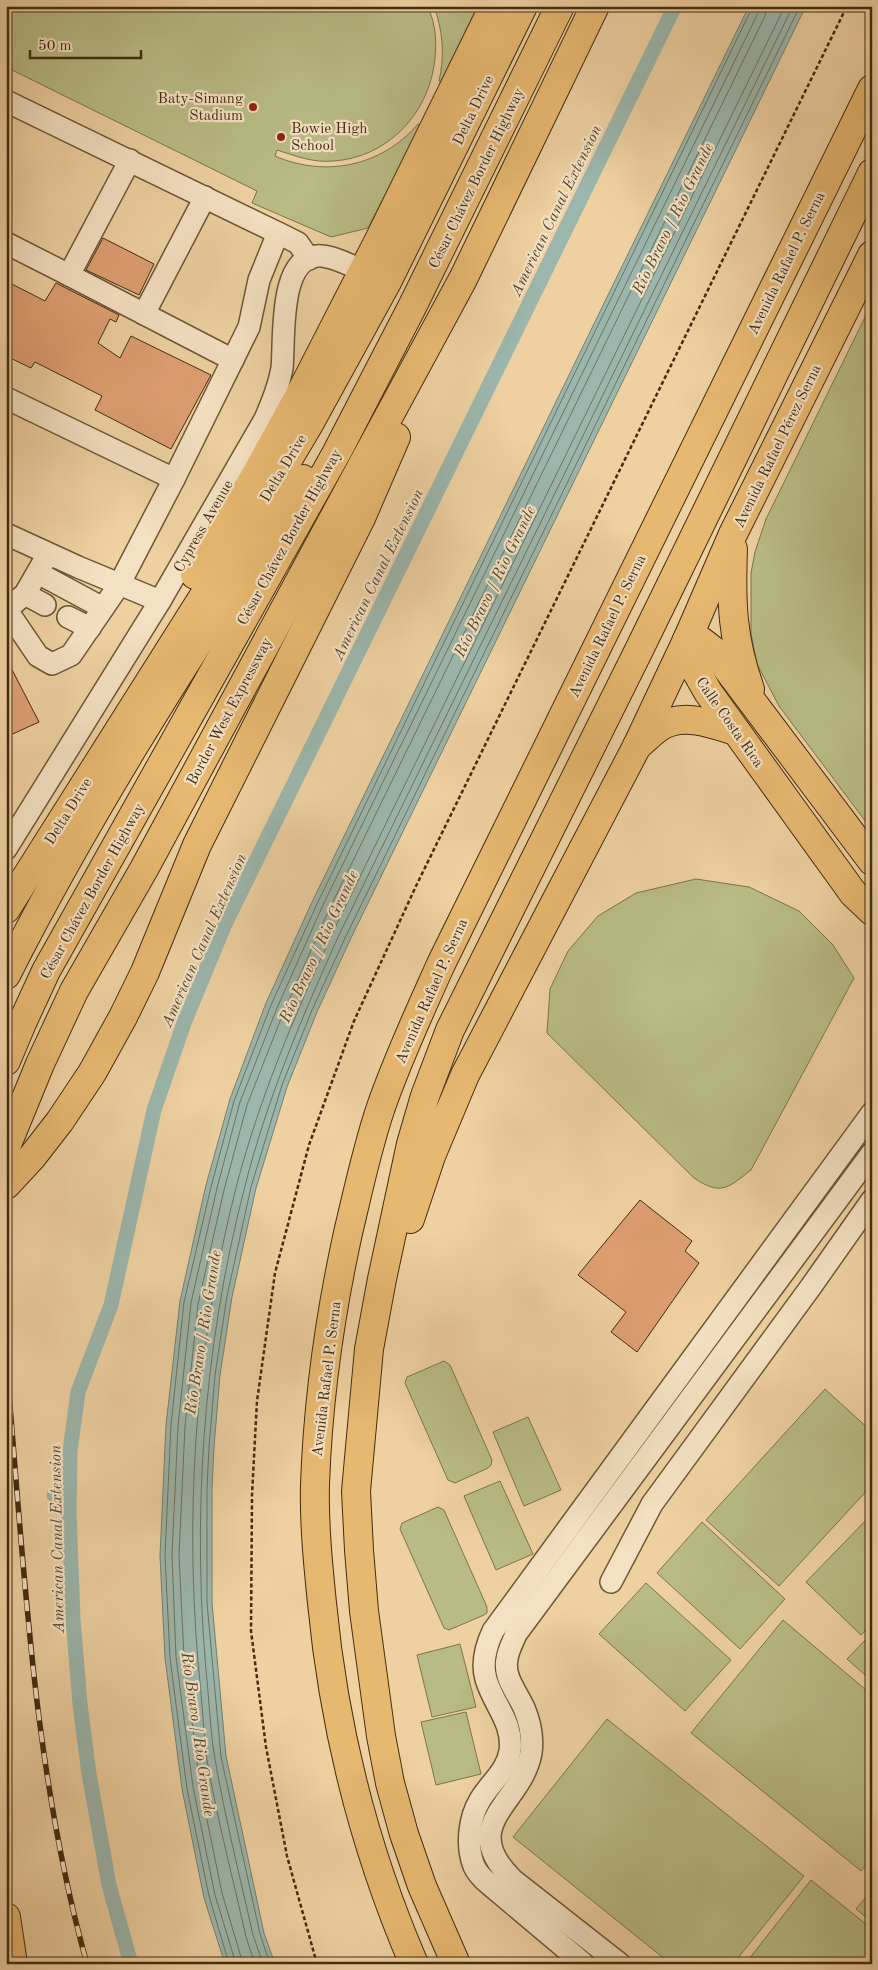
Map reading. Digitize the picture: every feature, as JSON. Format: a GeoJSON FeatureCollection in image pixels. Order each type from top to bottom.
{"type":"FeatureCollection","features":[{"type":"Feature","properties":{"kind":"main road","name":"Delta Drive"},"geometry":{"type":"LineString","coordinates":[[375,277],[494,6]]}},
{"type":"Feature","properties":{"kind":"main road","name":"Delta Drive"},"geometry":{"type":"LineString","coordinates":[[6,909],[195,575],[254,478],[298,398],[375,277],[523,6]]}},
{"type":"Feature","properties":{"kind":"main road","name":"César Chávez Border Highway"},"geometry":{"type":"LineString","coordinates":[[6,1061],[46,971],[337,452],[411,309],[560,6]]}},
{"type":"Feature","properties":{"kind":"main road"},"geometry":{"type":"LineString","coordinates":[[6,1185],[60,1121],[92,1072],[145,972],[197,845],[296,644],[361,518],[463,279],[595,6]]}},
{"type":"Feature","properties":{"kind":"main road","name":"Avenida Rafael P. Serna"},"geometry":{"type":"LineString","coordinates":[[414,1964],[386,1897],[366,1837],[354,1790],[325,1638],[317,1559],[315,1487],[322,1386],[342,1262],[362,1173],[381,1108],[410,1032],[441,964],[872,89]]}},
{"type":"Feature","properties":{"kind":"main road"},"geometry":{"type":"LineString","coordinates":[[456,1964],[422,1886],[404,1834],[390,1783],[381,1736],[364,1611],[356,1491],[369,1349],[411,1144],[425,1096],[450,1030],[643,643],[872,173]]}},
{"type":"Feature","properties":{"kind":"main road","name":"Avenida Rafael Pérez Serna"},"geometry":{"type":"LineString","coordinates":[[382,1279],[408,1226],[431,1156],[465,1075],[638,746],[733,534],[872,255]]}},
{"type":"Feature","properties":{"kind":"main road","name":"Border West Expressway"},"geometry":{"type":"LineString","coordinates":[[6,1147],[43,1056],[74,991],[144,869],[463,279]]}},
{"type":"Feature","properties":{"kind":"main road"},"geometry":{"type":"LineString","coordinates":[[10,968],[68,856],[151,717],[411,309]]}},
{"type":"Feature","properties":{"kind":"main road"},"geometry":{"type":"LineString","coordinates":[[733,534],[732,602],[735,637],[744,671],[760,714]]}},
{"type":"Feature","properties":{"kind":"main road","name":"Calle Costa Rica"},"geometry":{"type":"LineString","coordinates":[[872,861],[714,651],[701,641],[687,640],[692,664],[708,692],[853,893],[872,911]]}},
{"type":"Feature","properties":{"kind":"main road"},"geometry":{"type":"LineString","coordinates":[[638,746],[659,727],[686,720],[704,721],[735,731]]}},
{"type":"Feature","properties":{"kind":"main road","name":"Delta Drive"},"geometry":{"type":"LineString","coordinates":[[6,875],[110,727]]}},
{"type":"Feature","properties":{"kind":"main road"},"geometry":{"type":"LineString","coordinates":[[6,1917],[13,1964]]}},
{"type":"Feature","properties":{"kind":"street"},"geometry":{"type":"LineString","coordinates":[[6,100],[298,243],[309,258],[321,256],[345,263],[375,277]]}},
{"type":"Feature","properties":{"kind":"street"},"geometry":{"type":"LineString","coordinates":[[70,275],[130,160]]}},
{"type":"Feature","properties":{"kind":"street"},"geometry":{"type":"LineString","coordinates":[[144,314],[205,197]]}},
{"type":"Feature","properties":{"kind":"street"},"geometry":{"type":"LineString","coordinates":[[48,554],[24,594],[6,610],[38,656],[52,664],[71,655],[119,585],[249,327],[259,280],[278,233]]}},
{"type":"Feature","properties":{"kind":"street"},"geometry":{"type":"LineString","coordinates":[[6,243],[233,360]]}},
{"type":"Feature","properties":{"kind":"street","name":"Cypress Avenue"},"geometry":{"type":"LineString","coordinates":[[6,849],[160,601],[265,419],[282,368],[287,294],[300,265],[309,258]]}},
{"type":"Feature","properties":{"kind":"street"},"geometry":{"type":"LineString","coordinates":[[6,398],[174,479]]}},
{"type":"Feature","properties":{"kind":"street"},"geometry":{"type":"LineString","coordinates":[[6,534],[119,585],[160,601]]}},
{"type":"Feature","properties":{"kind":"street"},"geometry":{"type":"LineString","coordinates":[[38,573],[103,608]]}},
{"type":"Feature","properties":{"kind":"street"},"geometry":{"type":"LineString","coordinates":[[24,594],[45,605]]}},
{"type":"Feature","properties":{"kind":"street"},"geometry":{"type":"LineString","coordinates":[[68,617],[90,628]]}},
{"type":"Feature","properties":{"kind":"street"},"geometry":{"type":"LineString","coordinates":[[584,1964],[489,1884],[474,1866],[470,1852],[469,1834],[474,1812],[505,1766],[511,1741],[509,1727],[485,1677],[486,1647],[493,1631],[872,1114]]}},
{"type":"Feature","properties":{"kind":"street"},"geometry":{"type":"LineString","coordinates":[[620,1964],[513,1880],[498,1864],[494,1854],[491,1839],[492,1825],[497,1813],[522,1778],[531,1750],[529,1722],[524,1708],[511,1685],[507,1673],[506,1660],[516,1634],[872,1152]]}},
{"type":"Feature","properties":{"kind":"street"},"geometry":{"type":"LineString","coordinates":[[612,1582],[652,1504],[872,1200]]}},
{"type":"Feature","properties":{"kind":"street"},"geometry":{"type":"LineString","coordinates":[[720,1322],[730,1328],[732,1335],[731,1343]]}},
{"type":"Feature","properties":{"kind":"green space","name":"Baty-Simang Stadium"},"geometry":{"type":"Polygon","coordinates":[[[6,6],[427,6],[433,20],[436,43],[435,59],[429,85],[422,102],[400,132],[386,143],[370,152],[352,158],[333,161],[312,160],[277,150],[275,156],[294,163],[333,167],[352,164],[388,150],[418,124],[421,125],[368,228],[331,237],[252,203],[257,191],[6,67],[6,6]]]}},
{"type":"Feature","properties":{"kind":"green space"},"geometry":{"type":"Polygon","coordinates":[[[434,6],[478,6],[441,83],[439,81],[442,44],[434,6]]]}},
{"type":"Feature","properties":{"kind":"green space"},"geometry":{"type":"Polygon","coordinates":[[[872,303],[872,830],[779,706],[757,664],[751,633],[751,573],[755,552],[766,519],[872,303]]]}},
{"type":"Feature","properties":{"kind":"green space"},"geometry":{"type":"Polygon","coordinates":[[[696,879],[749,887],[799,911],[833,945],[854,978],[751,1170],[730,1185],[718,1188],[703,1184],[694,1178],[547,1033],[550,989],[568,951],[598,916],[636,893],[696,879]]]}},
{"type":"Feature","properties":{"kind":"green space"},"geometry":{"type":"Polygon","coordinates":[[[444,1361],[450,1365],[492,1460],[488,1468],[455,1483],[448,1480],[405,1383],[407,1377],[444,1361]]]}},
{"type":"Feature","properties":{"kind":"green space"},"geometry":{"type":"Polygon","coordinates":[[[825,1389],[872,1432],[872,1485],[779,1586],[706,1520],[825,1389]]]}},
{"type":"Feature","properties":{"kind":"green space"},"geometry":{"type":"Polygon","coordinates":[[[528,1417],[561,1490],[524,1506],[493,1432],[528,1417]]]}},
{"type":"Feature","properties":{"kind":"green space"},"geometry":{"type":"Polygon","coordinates":[[[500,1481],[533,1554],[496,1570],[464,1496],[500,1481]]]}},
{"type":"Feature","properties":{"kind":"green space"},"geometry":{"type":"Polygon","coordinates":[[[438,1507],[444,1510],[487,1607],[487,1613],[484,1615],[449,1630],[444,1628],[400,1529],[402,1523],[438,1507]]]}},
{"type":"Feature","properties":{"kind":"green space"},"geometry":{"type":"Polygon","coordinates":[[[872,1514],[872,1624],[861,1635],[806,1582],[872,1514]]]}},
{"type":"Feature","properties":{"kind":"green space"},"geometry":{"type":"Polygon","coordinates":[[[702,1522],[785,1599],[740,1649],[657,1573],[702,1522]]]}},
{"type":"Feature","properties":{"kind":"green space"},"geometry":{"type":"Polygon","coordinates":[[[646,1583],[731,1660],[685,1711],[599,1634],[646,1583]]]}},
{"type":"Feature","properties":{"kind":"green space"},"geometry":{"type":"Polygon","coordinates":[[[783,1620],[872,1695],[872,1857],[861,1871],[691,1733],[783,1620]]]}},
{"type":"Feature","properties":{"kind":"green space"},"geometry":{"type":"Polygon","coordinates":[[[872,1633],[872,1681],[847,1659],[872,1633]]]}},
{"type":"Feature","properties":{"kind":"green space"},"geometry":{"type":"Polygon","coordinates":[[[460,1644],[476,1707],[432,1717],[417,1655],[460,1644]]]}},
{"type":"Feature","properties":{"kind":"green space"},"geometry":{"type":"Polygon","coordinates":[[[466,1712],[481,1774],[436,1785],[421,1722],[466,1712]]]}},
{"type":"Feature","properties":{"kind":"green space"},"geometry":{"type":"Polygon","coordinates":[[[607,1719],[804,1876],[733,1964],[671,1964],[513,1837],[607,1719]]]}},
{"type":"Feature","properties":{"kind":"green space"},"geometry":{"type":"Polygon","coordinates":[[[811,1880],[872,1929],[872,1964],[745,1964],[811,1880]]]}},
{"type":"Feature","properties":{"kind":"green space"},"geometry":{"type":"Polygon","coordinates":[[[872,1890],[872,1922],[856,1909],[872,1890]]]}},
{"type":"Feature","properties":{"kind":"water","name":"Río Bravo / Rio Grande"},"geometry":{"type":"Polygon","coordinates":[[[749,6],[806,6],[350,940],[317,1012],[287,1087],[256,1188],[232,1297],[220,1375],[212,1488],[212,1603],[226,1756],[264,1933],[275,1964],[225,1964],[204,1898],[182,1789],[165,1658],[160,1556],[166,1425],[180,1301],[206,1185],[230,1099],[266,1003],[312,902],[749,6]]]}},
{"type":"Feature","properties":{"kind":"building"},"geometry":{"type":"Polygon","coordinates":[[[103,238],[154,264],[139,295],[86,270],[103,238]]]}},
{"type":"Feature","properties":{"kind":"building"},"geometry":{"type":"Polygon","coordinates":[[[6,281],[45,301],[56,283],[119,315],[116,322],[110,319],[98,343],[120,358],[131,336],[211,375],[171,449],[95,410],[102,396],[35,362],[31,368],[6,356],[6,281]]]}},
{"type":"Feature","properties":{"kind":"building"},"geometry":{"type":"Polygon","coordinates":[[[6,658],[39,722],[6,737],[6,658]]]}},
{"type":"Feature","properties":{"kind":"building"},"geometry":{"type":"Polygon","coordinates":[[[640,1200],[692,1241],[685,1251],[699,1263],[637,1352],[611,1332],[626,1312],[578,1275],[640,1200]]]}},
{"type":"Feature","properties":{"kind":"waterway","name":"American Canal Extension"},"geometry":{"type":"LineString","coordinates":[[131,1964],[109,1885],[89,1774],[80,1704],[73,1619],[69,1511],[70,1451],[78,1392],[111,1305],[154,1110],[184,1023],[225,924],[675,6]]}},
{"type":"Feature","properties":{"kind":"waterway"},"geometry":{"type":"LineString","coordinates":[[54,1495],[69,1511]]}},
{"type":"Feature","properties":{"kind":"railway"},"geometry":{"type":"LineString","coordinates":[[6,1359],[25,1588],[42,1740],[68,1890],[87,1964]]}},
{"type":"Feature","properties":{"kind":"place","name":"Baty-Simang Stadium"},"geometry":{"type":"Point","coordinates":[253,107]}},
{"type":"Feature","properties":{"kind":"place","name":"Bowie High School"},"geometry":{"type":"Point","coordinates":[281,137]}}]}
